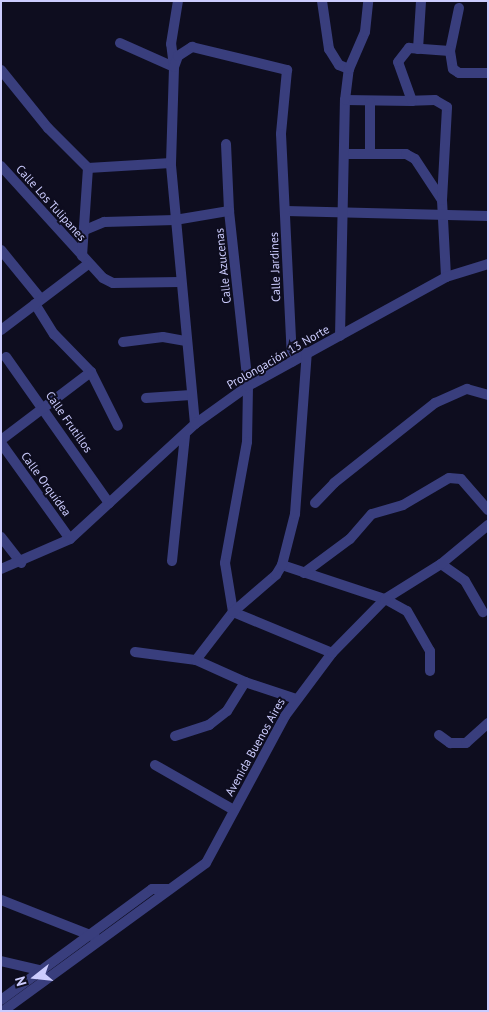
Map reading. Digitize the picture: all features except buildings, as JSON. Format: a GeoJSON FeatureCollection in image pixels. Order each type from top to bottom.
{"type":"FeatureCollection","features":[{"type":"Feature","properties":{"kind":"street"},"geometry":{"type":"LineString","coordinates":[[178,1],[171,44],[174,67],[171,163],[185,341],[195,424]]}},
{"type":"Feature","properties":{"kind":"street"},"geometry":{"type":"LineString","coordinates":[[322,1],[329,49],[339,65],[349,69]]}},
{"type":"Feature","properties":{"kind":"street"},"geometry":{"type":"LineString","coordinates":[[340,336],[345,100],[349,69],[365,32],[368,1]]}},
{"type":"Feature","properties":{"kind":"street"},"geometry":{"type":"LineString","coordinates":[[418,49],[421,1]]}},
{"type":"Feature","properties":{"kind":"street"},"geometry":{"type":"LineString","coordinates":[[458,8],[450,51],[453,69],[459,73],[488,73]]}},
{"type":"Feature","properties":{"kind":"street"},"geometry":{"type":"LineString","coordinates":[[120,43],[174,67]]}},
{"type":"Feature","properties":{"kind":"street","name":"Calle Jardines"},"geometry":{"type":"LineString","coordinates":[[174,67],[178,56],[192,47],[287,70],[282,134],[292,362]]}},
{"type":"Feature","properties":{"kind":"street"},"geometry":{"type":"LineString","coordinates":[[412,101],[398,62],[409,48],[450,51]]}},
{"type":"Feature","properties":{"kind":"street"},"geometry":{"type":"LineString","coordinates":[[1,70],[48,128],[88,168],[84,260],[38,301],[1,330]]}},
{"type":"Feature","properties":{"kind":"street"},"geometry":{"type":"LineString","coordinates":[[345,100],[370,102],[435,100],[447,107],[442,200],[446,277]]}},
{"type":"Feature","properties":{"kind":"street"},"geometry":{"type":"LineString","coordinates":[[370,102],[370,154]]}},
{"type":"Feature","properties":{"kind":"street","name":"Calle Azucenas"},"geometry":{"type":"LineString","coordinates":[[226,144],[229,211],[248,386],[247,442],[226,563],[233,612]]}},
{"type":"Feature","properties":{"kind":"street"},"geometry":{"type":"LineString","coordinates":[[344,154],[406,154],[415,159],[442,200]]}},
{"type":"Feature","properties":{"kind":"street"},"geometry":{"type":"LineString","coordinates":[[88,168],[171,163]]}},
{"type":"Feature","properties":{"kind":"street","name":"Calle Los Tulipanes"},"geometry":{"type":"LineString","coordinates":[[1,166],[84,260],[113,283],[180,282]]}},
{"type":"Feature","properties":{"kind":"street"},"geometry":{"type":"LineString","coordinates":[[286,211],[344,210],[443,216],[488,216]]}},
{"type":"Feature","properties":{"kind":"street"},"geometry":{"type":"LineString","coordinates":[[85,230],[104,222],[175,220],[229,211]]}},
{"type":"Feature","properties":{"kind":"street"},"geometry":{"type":"LineString","coordinates":[[1,250],[38,301],[54,334],[90,372],[118,426]]}},
{"type":"Feature","properties":{"kind":"street","name":"Prolongación 13 Norte"},"geometry":{"type":"LineString","coordinates":[[1,569],[21,563],[70,539],[185,436],[195,424],[248,386],[446,277],[488,264]]}},
{"type":"Feature","properties":{"kind":"street"},"geometry":{"type":"LineString","coordinates":[[123,342],[163,338],[185,341]]}},
{"type":"Feature","properties":{"kind":"street"},"geometry":{"type":"LineString","coordinates":[[196,660],[233,612],[276,575],[282,565],[296,514],[307,352]]}},
{"type":"Feature","properties":{"kind":"street","name":"Calle Frutillos"},"geometry":{"type":"LineString","coordinates":[[6,357],[43,406],[109,503]]}},
{"type":"Feature","properties":{"kind":"street"},"geometry":{"type":"LineString","coordinates":[[1,441],[43,406],[90,372]]}},
{"type":"Feature","properties":{"kind":"street"},"geometry":{"type":"LineString","coordinates":[[315,503],[334,482],[435,403],[467,389],[488,396]]}},
{"type":"Feature","properties":{"kind":"street"},"geometry":{"type":"LineString","coordinates":[[146,398],[192,395]]}},
{"type":"Feature","properties":{"kind":"street"},"geometry":{"type":"LineString","coordinates":[[172,560],[185,436]]}},
{"type":"Feature","properties":{"kind":"street","name":"Calle Orquídea"},"geometry":{"type":"LineString","coordinates":[[1,441],[70,539]]}},
{"type":"Feature","properties":{"kind":"street"},"geometry":{"type":"LineString","coordinates":[[304,573],[350,539],[372,514],[403,505],[449,478],[461,479],[488,510]]}},
{"type":"Feature","properties":{"kind":"street","name":"Avenida Buenos Aires"},"geometry":{"type":"LineString","coordinates":[[3,1011],[206,862],[296,699],[332,653],[385,599],[441,564],[488,525]]}},
{"type":"Feature","properties":{"kind":"street"},"geometry":{"type":"LineString","coordinates":[[1,537],[21,563]]}},
{"type":"Feature","properties":{"kind":"street"},"geometry":{"type":"LineString","coordinates":[[441,564],[465,581],[483,612]]}},
{"type":"Feature","properties":{"kind":"street"},"geometry":{"type":"LineString","coordinates":[[282,565],[385,599],[407,611],[422,631],[430,651],[430,671]]}},
{"type":"Feature","properties":{"kind":"street"},"geometry":{"type":"LineString","coordinates":[[233,612],[332,653]]}},
{"type":"Feature","properties":{"kind":"street"},"geometry":{"type":"LineString","coordinates":[[135,652],[196,660],[245,682],[296,699]]}},
{"type":"Feature","properties":{"kind":"street"},"geometry":{"type":"LineString","coordinates":[[175,736],[209,724],[227,711],[245,682]]}},
{"type":"Feature","properties":{"kind":"street"},"geometry":{"type":"LineString","coordinates":[[439,734],[450,743],[466,743],[488,723]]}},
{"type":"Feature","properties":{"kind":"street"},"geometry":{"type":"LineString","coordinates":[[155,765],[234,810]]}},
{"type":"Feature","properties":{"kind":"street","name":"Avenida Buenos Aires"},"geometry":{"type":"LineString","coordinates":[[1,1000],[43,971],[152,889],[168,889]]}},
{"type":"Feature","properties":{"kind":"street"},"geometry":{"type":"LineString","coordinates":[[1,900],[92,933],[98,942]]}},
{"type":"Feature","properties":{"kind":"street"},"geometry":{"type":"LineString","coordinates":[[1,961],[43,971]]}}]}
